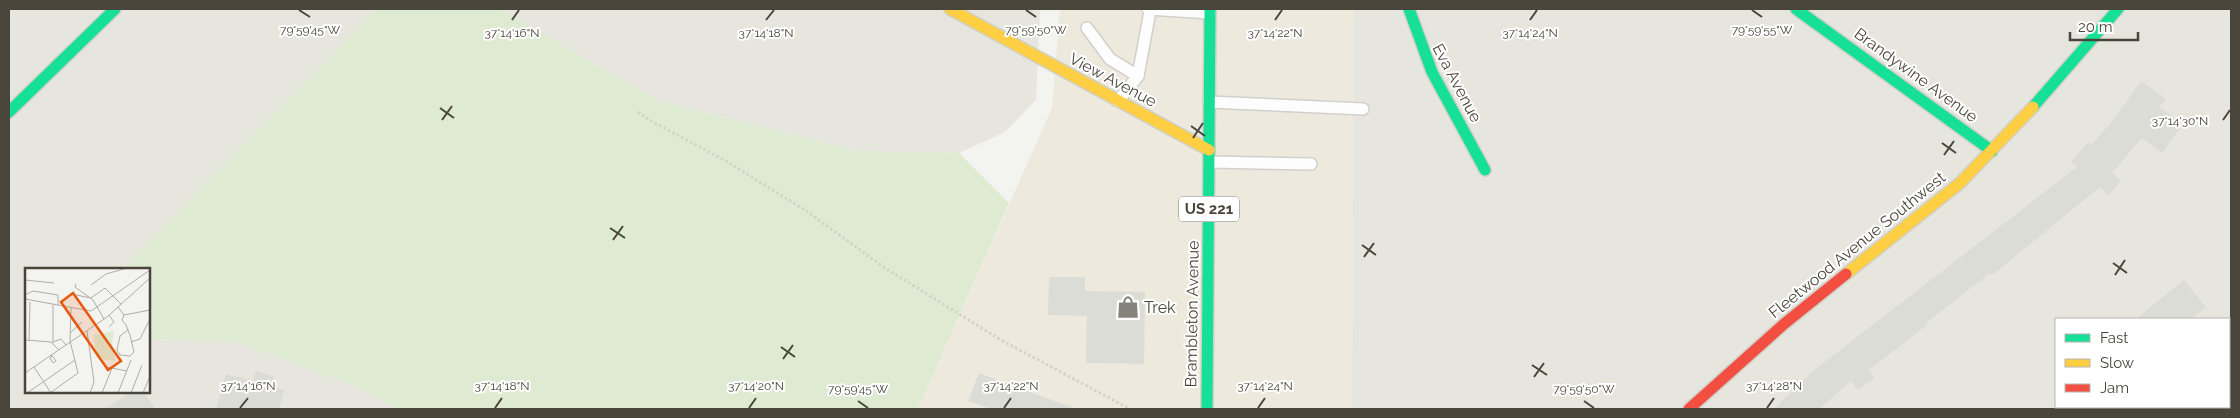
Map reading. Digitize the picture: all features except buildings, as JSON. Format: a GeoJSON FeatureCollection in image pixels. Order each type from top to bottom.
{"type":"FeatureCollection","features":[{"type":"Feature","properties":{"kind":"street"},"geometry":{"type":"LineString","coordinates":[[9,112],[115,9]]}},
{"type":"Feature","properties":{"kind":"street","name":"View Avenue"},"geometry":{"type":"LineString","coordinates":[[950,9],[1118,101],[1209,156]]}},
{"type":"Feature","properties":{"kind":"street","name":"Eva Avenue"},"geometry":{"type":"LineString","coordinates":[[1408,9],[1416,40],[1430,73],[1485,170]]}},
{"type":"Feature","properties":{"kind":"street","name":"Brandywine Avenue"},"geometry":{"type":"LineString","coordinates":[[1796,9],[1992,151]]}},
{"type":"Feature","properties":{"kind":"street","name":"Fleetwood Avenue Southwest"},"geometry":{"type":"LineString","coordinates":[[1689,409],[1746,356],[1816,298],[1925,213],[1992,151],[2118,9]]}},
{"type":"Feature","properties":{"kind":"street","name":"Brambleton Avenue"},"geometry":{"type":"LineString","coordinates":[[1207,409],[1210,11]]}},
{"type":"Feature","properties":{"kind":"lane"},"geometry":{"type":"LineString","coordinates":[[1118,101],[1138,76],[1149,10],[1210,11]]}},
{"type":"Feature","properties":{"kind":"lane"},"geometry":{"type":"LineString","coordinates":[[1086,28],[1110,59],[1138,76]]}},
{"type":"Feature","properties":{"kind":"lane"},"geometry":{"type":"LineString","coordinates":[[1210,102],[1362,109]]}},
{"type":"Feature","properties":{"kind":"lane"},"geometry":{"type":"LineString","coordinates":[[1209,156],[1311,164]]}},
{"type":"Feature","properties":{"kind":"path"},"geometry":{"type":"LineString","coordinates":[[638,112],[805,210],[885,268],[1001,340],[1130,409]]}},
{"type":"Feature","properties":{"kind":"shaded area"},"geometry":{"type":"Polygon","coordinates":[[[9,9],[377,9],[123,268],[25,268],[25,393],[150,393],[150,339],[238,342],[364,390],[396,409],[9,409],[9,9]]]}},
{"type":"Feature","properties":{"kind":"shaded area"},"geometry":{"type":"Polygon","coordinates":[[[500,9],[1040,9],[1036,100],[1005,132],[959,153],[856,151],[657,100],[500,9]]]}},
{"type":"Feature","properties":{"kind":"shaded area"},"geometry":{"type":"Polygon","coordinates":[[[1060,9],[1354,9],[1352,409],[918,409],[1052,108],[1060,9]]]}},
{"type":"Feature","properties":{"kind":"shaded area"},"geometry":{"type":"Polygon","coordinates":[[[1354,9],[2231,9],[2231,409],[1352,409],[1354,9]]]}},
{"type":"Feature","properties":{"kind":"green space"},"geometry":{"type":"Polygon","coordinates":[[[377,9],[500,9],[657,100],[856,151],[959,153],[1009,203],[918,409],[396,409],[364,390],[238,342],[150,339],[150,268],[123,268],[377,9]]]}},
{"type":"Feature","properties":{"kind":"traffic: fast"},"geometry":{"type":"LineString","coordinates":[[9,112],[115,9]]}},
{"type":"Feature","properties":{"kind":"traffic: fast"},"geometry":{"type":"LineString","coordinates":[[1207,409],[1210,9]]}},
{"type":"Feature","properties":{"kind":"traffic: fast"},"geometry":{"type":"LineString","coordinates":[[1409,9],[1432,72],[1485,170]]}},
{"type":"Feature","properties":{"kind":"traffic: fast"},"geometry":{"type":"LineString","coordinates":[[1796,9],[1992,151]]}},
{"type":"Feature","properties":{"kind":"traffic: fast"},"geometry":{"type":"LineString","coordinates":[[2033,107],[2118,9]]}},
{"type":"Feature","properties":{"kind":"traffic: slow"},"geometry":{"type":"LineString","coordinates":[[950,9],[1209,150]]}},
{"type":"Feature","properties":{"kind":"traffic: slow"},"geometry":{"type":"LineString","coordinates":[[1846,274],[1960,183],[2033,107]]}},
{"type":"Feature","properties":{"kind":"traffic: jam"},"geometry":{"type":"LineString","coordinates":[[1689,409],[1784,324],[1846,274]]}},
{"type":"Feature","properties":{"kind":"place","name":"Trek"},"geometry":{"type":"Point","coordinates":[1128,307]}}]}
